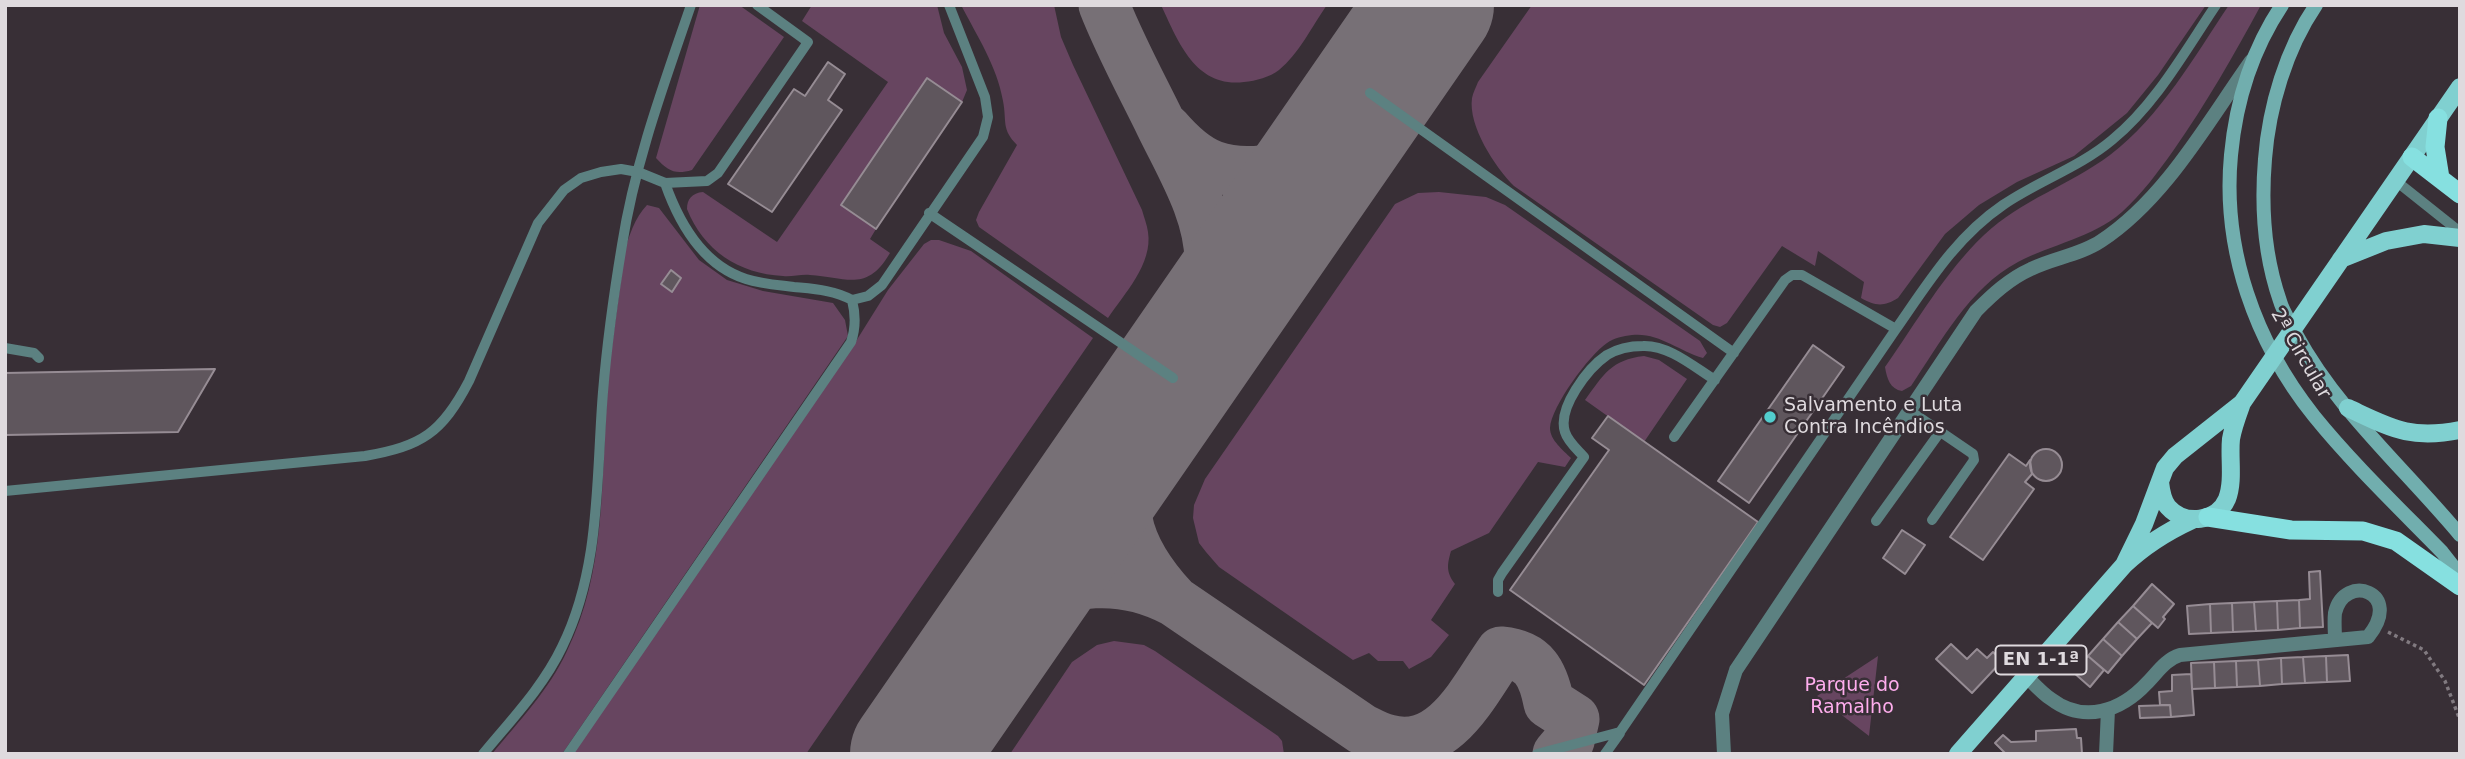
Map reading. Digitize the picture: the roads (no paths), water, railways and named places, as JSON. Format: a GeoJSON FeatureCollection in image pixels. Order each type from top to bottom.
{"type":"FeatureCollection","features":[{"type":"Feature","properties":{"kind":"highway"},"geometry":{"type":"LineString","coordinates":[[2438,118],[2435,147],[2440,178]]}},
{"type":"Feature","properties":{"kind":"highway"},"geometry":{"type":"LineString","coordinates":[[2412,157],[2460,194]]}},
{"type":"Feature","properties":{"kind":"highway"},"geometry":{"type":"LineString","coordinates":[[2200,519],[2291,530],[2363,531],[2396,541],[2460,586]]}},
{"type":"Feature","properties":{"kind":"main road","name":"2ª Circular"},"geometry":{"type":"LineString","coordinates":[[2282,5],[2251,60],[2234,131],[2228,189],[2234,248],[2252,310],[2279,364],[2314,416],[2442,552],[2460,575]]}},
{"type":"Feature","properties":{"kind":"main road","name":"2ª Circular"},"geometry":{"type":"LineString","coordinates":[[2316,5],[2302,25],[2285,68],[2267,134],[2262,190],[2266,251],[2280,303],[2309,357],[2348,408],[2460,535]]}},
{"type":"Feature","properties":{"kind":"main road","name":"EN 1-1ª"},"geometry":{"type":"LineString","coordinates":[[2124,565],[2165,468],[2175,456],[2242,402],[2460,87]]}},
{"type":"Feature","properties":{"kind":"main road"},"geometry":{"type":"LineString","coordinates":[[2341,259],[2386,241],[2424,234],[2460,238]]}},
{"type":"Feature","properties":{"kind":"main road","name":"EN 1-1ª"},"geometry":{"type":"LineString","coordinates":[[1958,754],[2124,565],[2144,546],[2167,531],[2220,509],[2227,499],[2231,439],[2242,402]]}},
{"type":"Feature","properties":{"kind":"main road"},"geometry":{"type":"LineString","coordinates":[[2348,408],[2398,431],[2438,434],[2460,430]]}},
{"type":"Feature","properties":{"kind":"main road"},"geometry":{"type":"LineString","coordinates":[[2160,482],[2162,496],[2168,507],[2178,515],[2200,519]]}},
{"type":"Feature","properties":{"kind":"street"},"geometry":{"type":"LineString","coordinates":[[1724,754],[1723,714],[1736,670],[1976,311],[1998,288],[2031,269],[2098,243],[2133,216],[2160,189],[2251,60]]}},
{"type":"Feature","properties":{"kind":"street"},"geometry":{"type":"LineString","coordinates":[[2026,677],[2051,699],[2066,707],[2089,713],[2108,710],[2125,703],[2174,657],[2368,637],[2377,626],[2381,614],[2379,603],[2371,594],[2356,590],[2346,594],[2335,611],[2336,640]]}},
{"type":"Feature","properties":{"kind":"street"},"geometry":{"type":"LineString","coordinates":[[2106,754],[2108,710]]}},
{"type":"Feature","properties":{"kind":"lane"},"geometry":{"type":"LineString","coordinates":[[484,754],[547,675],[574,620],[585,585],[594,526],[603,392],[622,242],[646,136],[691,5]]}},
{"type":"Feature","properties":{"kind":"lane"},"geometry":{"type":"LineString","coordinates":[[5,491],[365,456],[390,452],[429,435],[457,405],[538,223],[564,190],[581,178],[621,169],[638,172],[665,183],[707,181],[718,173],[808,42],[757,5]]}},
{"type":"Feature","properties":{"kind":"lane"},"geometry":{"type":"LineString","coordinates":[[665,183],[674,209],[688,234],[704,253],[729,272],[760,282],[831,292],[852,300],[868,296],[881,285],[983,137],[988,117],[985,97],[949,5]]}},
{"type":"Feature","properties":{"kind":"lane"},"geometry":{"type":"LineString","coordinates":[[1605,754],[1944,260],[1968,234],[2004,204],[2099,150],[2130,123],[2144,108],[2216,5]]}},
{"type":"Feature","properties":{"kind":"lane"},"geometry":{"type":"LineString","coordinates":[[1370,93],[1734,353]]}},
{"type":"Feature","properties":{"kind":"lane"},"geometry":{"type":"LineString","coordinates":[[2396,181],[2460,233]]}},
{"type":"Feature","properties":{"kind":"lane"},"geometry":{"type":"LineString","coordinates":[[929,213],[1173,378]]}},
{"type":"Feature","properties":{"kind":"lane"},"geometry":{"type":"LineString","coordinates":[[1674,437],[1785,280],[1792,275],[1802,275],[1896,329]]}},
{"type":"Feature","properties":{"kind":"lane"},"geometry":{"type":"LineString","coordinates":[[568,754],[851,342],[855,331],[852,300]]}},
{"type":"Feature","properties":{"kind":"lane"},"geometry":{"type":"LineString","coordinates":[[1498,592],[1497,580],[1584,457],[1565,433],[1563,416],[1570,398],[1597,363],[1624,348],[1644,346],[1663,349],[1715,380]]}},
{"type":"Feature","properties":{"kind":"lane"},"geometry":{"type":"LineString","coordinates":[[5,348],[34,353],[39,358]]}},
{"type":"Feature","properties":{"kind":"lane"},"geometry":{"type":"LineString","coordinates":[[1910,411],[1973,454],[1973,460],[1932,520]]}},
{"type":"Feature","properties":{"kind":"lane"},"geometry":{"type":"LineString","coordinates":[[1877,521],[1940,432]]}},
{"type":"Feature","properties":{"kind":"lane"},"geometry":{"type":"LineString","coordinates":[[1537,754],[1620,732]]}},
{"type":"Feature","properties":{"kind":"place","name":"Salvamento e Luta Contra Incêndios"},"geometry":{"type":"Point","coordinates":[1770,417]}},
{"type":"Feature","properties":{"kind":"park label","name":"Parque do Ramalho"},"geometry":{"type":"Point","coordinates":[1852,697]}}]}
